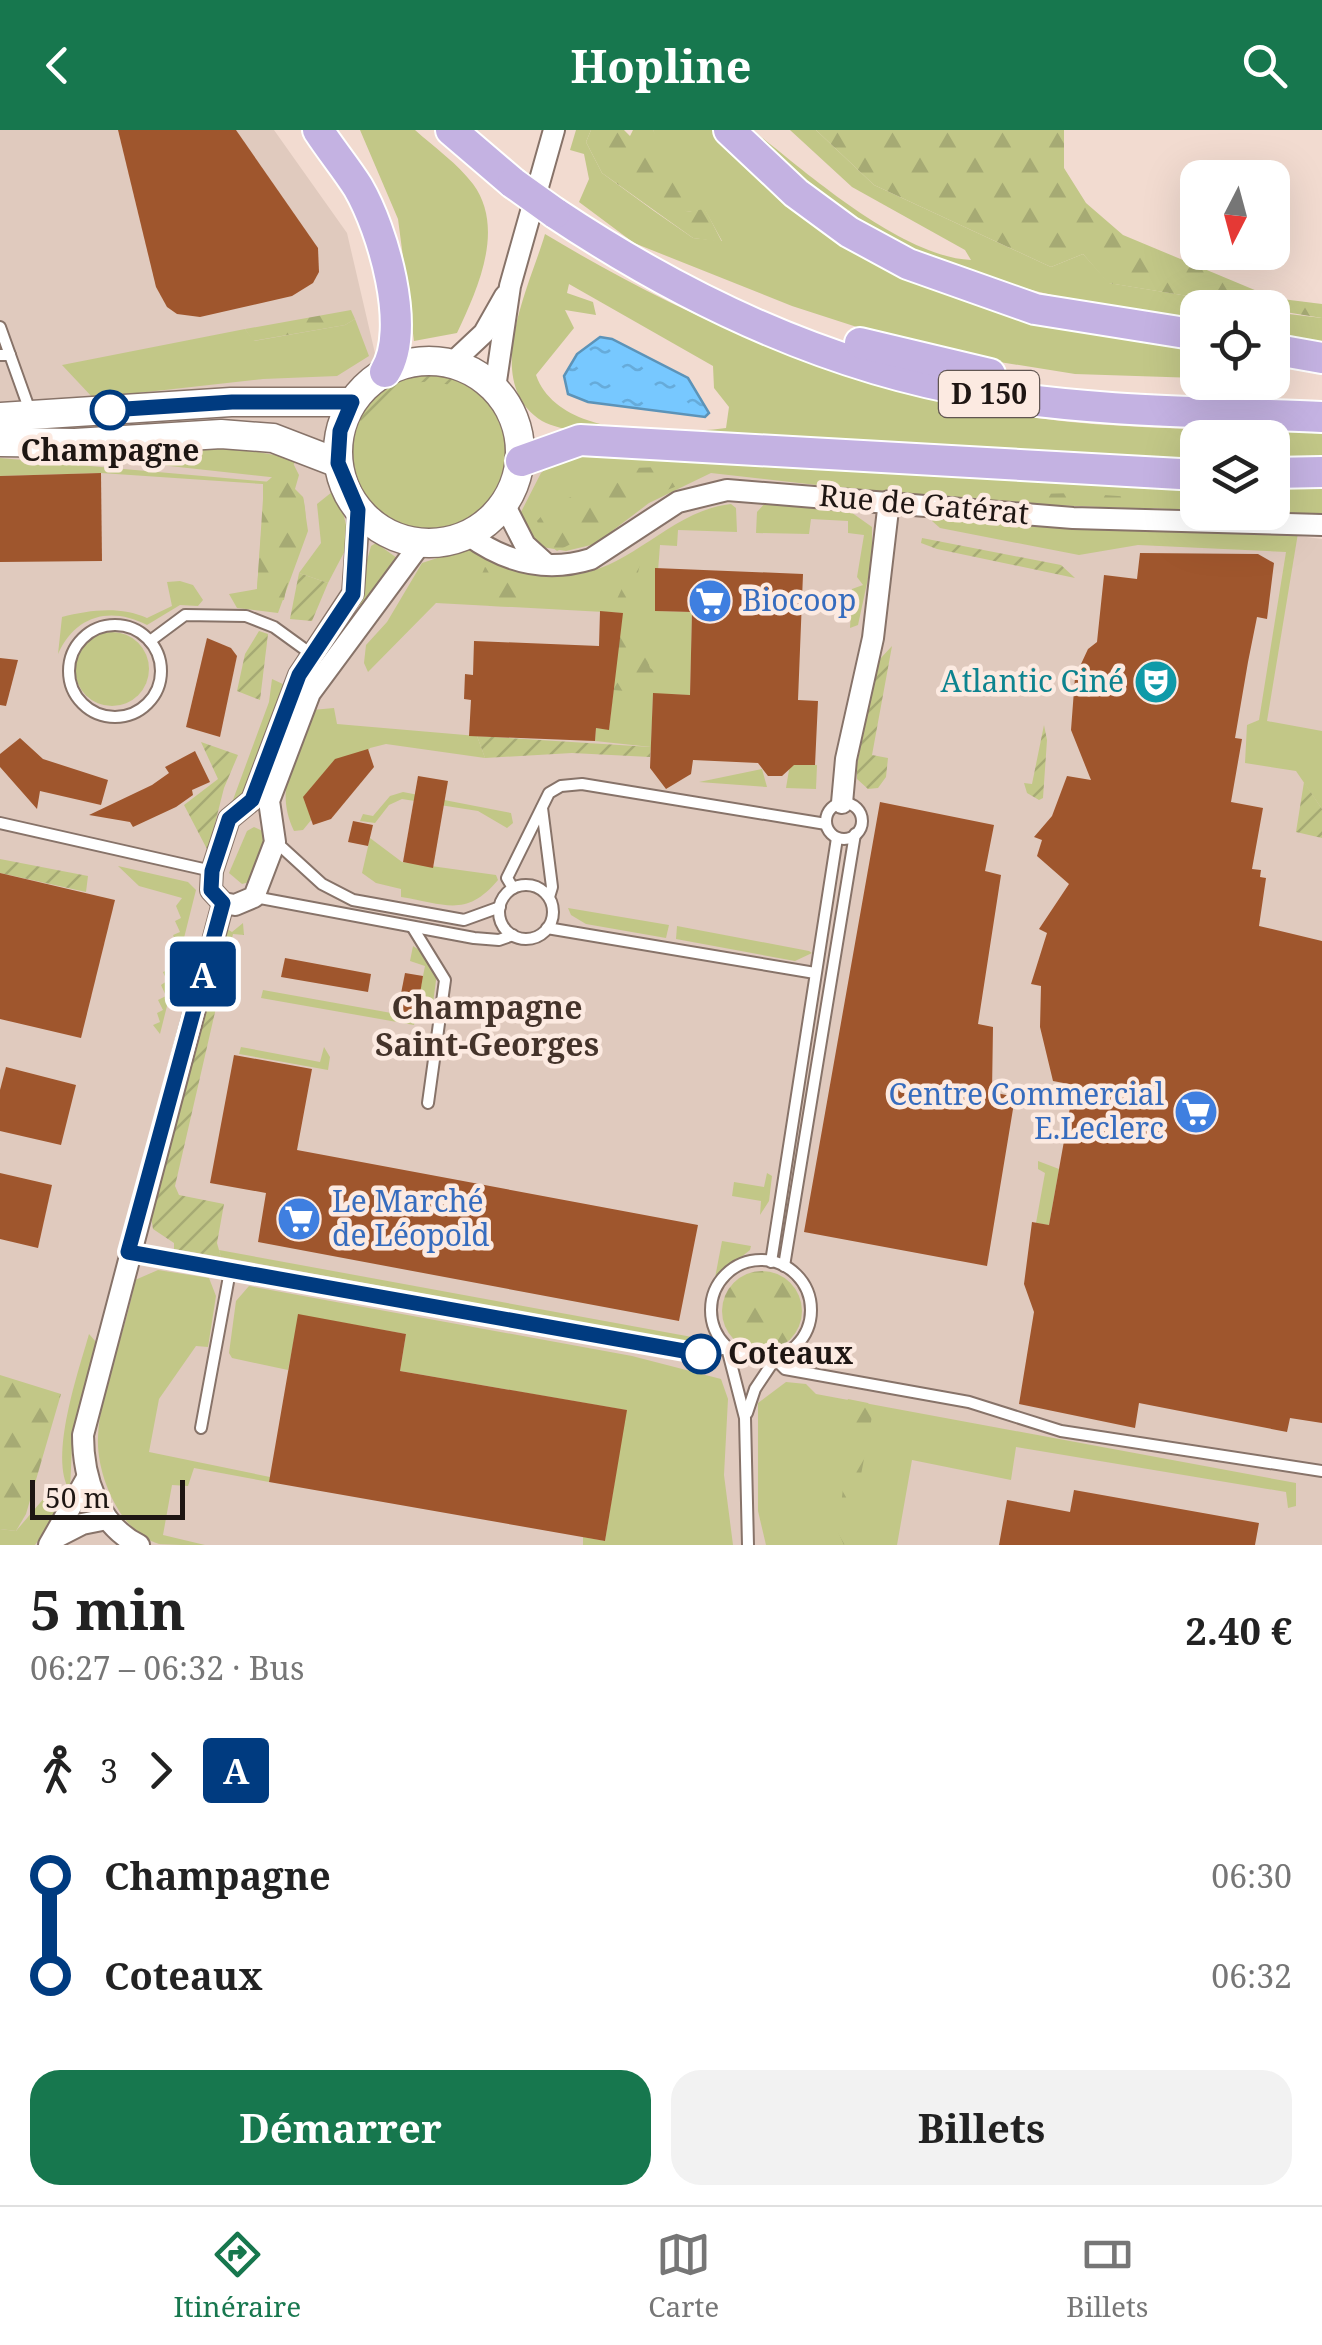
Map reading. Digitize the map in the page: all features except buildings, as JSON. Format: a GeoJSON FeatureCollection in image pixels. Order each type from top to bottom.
{"type":"FeatureCollection","features":[{"type":"Feature","properties":{"kind":"main road"},"geometry":{"type":"LineString","coordinates":[[318,130],[359,190],[382,243],[396,334],[395,356],[352,402],[340,431],[338,463],[358,510],[376,526],[421,543],[468,535],[504,504],[521,461],[516,422],[495,388],[452,363],[429,360],[384,372]]}},
{"type":"Feature","properties":{"kind":"main road","name":"D 150"},"geometry":{"type":"LineString","coordinates":[[451,130],[555,213],[738,320],[940,385],[1088,406],[1322,417]]}},
{"type":"Feature","properties":{"kind":"main road"},"geometry":{"type":"LineString","coordinates":[[729,130],[796,193],[849,232],[908,264],[1035,309],[1180,332]]}},
{"type":"Feature","properties":{"kind":"main road","name":"D 150"},"geometry":{"type":"LineString","coordinates":[[676,284],[843,338],[977,372],[1071,385],[1322,396]]}},
{"type":"Feature","properties":{"kind":"main road"},"geometry":{"type":"LineString","coordinates":[[1290,352],[1322,358]]}},
{"type":"Feature","properties":{"kind":"main road"},"geometry":{"type":"LineString","coordinates":[[0,417],[232,402],[352,402]]}},
{"type":"Feature","properties":{"kind":"main road"},"geometry":{"type":"LineString","coordinates":[[0,429],[26,430],[32,416]]}},
{"type":"Feature","properties":{"kind":"main road"},"geometry":{"type":"LineString","coordinates":[[0,442],[221,434],[273,438],[338,463]]}},
{"type":"Feature","properties":{"kind":"main road"},"geometry":{"type":"LineString","coordinates":[[521,461],[580,440],[1180,474]]}},
{"type":"Feature","properties":{"kind":"main road"},"geometry":{"type":"LineString","coordinates":[[1290,473],[1322,472]]}},
{"type":"Feature","properties":{"kind":"street"},"geometry":{"type":"LineString","coordinates":[[495,388],[510,286],[554,130]]}},
{"type":"Feature","properties":{"kind":"street"},"geometry":{"type":"LineString","coordinates":[[452,363],[484,334],[510,286]]}},
{"type":"Feature","properties":{"kind":"street","name":"Rue de Gatérat"},"geometry":{"type":"LineString","coordinates":[[546,564],[591,559],[652,516],[701,494],[749,490],[1073,518],[1322,525]]}},
{"type":"Feature","properties":{"kind":"street"},"geometry":{"type":"LineString","coordinates":[[842,804],[846,760],[873,638],[889,502]]}},
{"type":"Feature","properties":{"kind":"street"},"geometry":{"type":"LineString","coordinates":[[504,504],[525,545],[546,564]]}},
{"type":"Feature","properties":{"kind":"street"},"geometry":{"type":"LineString","coordinates":[[358,510],[353,594],[321,661],[269,801],[275,842],[254,897],[235,905],[223,903],[211,890],[212,871],[229,819],[252,800],[294,686],[321,661],[421,543]]}},
{"type":"Feature","properties":{"kind":"street"},"geometry":{"type":"LineString","coordinates":[[468,535],[503,557],[546,564]]}},
{"type":"Feature","properties":{"kind":"street"},"geometry":{"type":"LineString","coordinates":[[242,809],[270,818]]}},
{"type":"Feature","properties":{"kind":"street"},"geometry":{"type":"LineString","coordinates":[[139,1545],[107,1519],[87,1478],[83,1435],[128,1252],[223,903]]}},
{"type":"Feature","properties":{"kind":"street"},"geometry":{"type":"LineString","coordinates":[[50,1542],[87,1478]]}},
{"type":"Feature","properties":{"kind":"street"},"geometry":{"type":"LineString","coordinates":[[50,1542],[82,1524],[107,1519]]}},
{"type":"Feature","properties":{"kind":"lane"},"geometry":{"type":"LineString","coordinates":[[0,327],[5,355],[32,416]]}},
{"type":"Feature","properties":{"kind":"lane"},"geometry":{"type":"LineString","coordinates":[[150,640],[185,615],[246,616],[274,628],[321,661]]}},
{"type":"Feature","properties":{"kind":"lane"},"geometry":{"type":"LineString","coordinates":[[123,625],[150,640],[158,653],[160,682],[143,707],[130,714],[100,715],[76,697],[68,668],[72,653],[92,630],[123,625]]}},
{"type":"Feature","properties":{"kind":"lane"},"geometry":{"type":"LineString","coordinates":[[513,888],[507,878],[549,794],[561,786],[582,784],[826,824],[837,838],[771,1262]]}},
{"type":"Feature","properties":{"kind":"lane"},"geometry":{"type":"LineString","coordinates":[[784,1266],[860,815],[853,806],[842,804],[832,808],[826,824]]}},
{"type":"Feature","properties":{"kind":"lane"},"geometry":{"type":"LineString","coordinates":[[254,897],[412,928],[500,940],[513,935],[536,937],[548,928],[553,913],[542,807]]}},
{"type":"Feature","properties":{"kind":"lane"},"geometry":{"type":"LineString","coordinates":[[0,823],[212,871]]}},
{"type":"Feature","properties":{"kind":"lane"},"geometry":{"type":"LineString","coordinates":[[837,838],[856,834]]}},
{"type":"Feature","properties":{"kind":"lane"},"geometry":{"type":"LineString","coordinates":[[275,842],[322,884],[352,900],[464,920],[500,907],[513,888],[528,885],[549,897]]}},
{"type":"Feature","properties":{"kind":"lane"},"geometry":{"type":"LineString","coordinates":[[500,907],[502,923],[513,935]]}},
{"type":"Feature","properties":{"kind":"lane"},"geometry":{"type":"LineString","coordinates":[[412,928],[446,980],[446,1001],[428,1103]]}},
{"type":"Feature","properties":{"kind":"lane"},"geometry":{"type":"LineString","coordinates":[[548,928],[815,973]]}},
{"type":"Feature","properties":{"kind":"lane"},"geometry":{"type":"LineString","coordinates":[[128,1252],[701,1354],[728,1348],[742,1357],[774,1358],[785,1370],[969,1402],[1061,1431],[1322,1472]]}},
{"type":"Feature","properties":{"kind":"lane"},"geometry":{"type":"LineString","coordinates":[[745,1418],[755,1389],[774,1358],[798,1344],[811,1309],[804,1284],[784,1266],[771,1262],[742,1264],[730,1271],[713,1294],[712,1323],[728,1348],[745,1418],[748,1545]]}},
{"type":"Feature","properties":{"kind":"lane"},"geometry":{"type":"LineString","coordinates":[[201,1428],[230,1271]]}},
{"type":"Feature","properties":{"kind":"shaded area"},"geometry":{"type":"Polygon","coordinates":[[[0,130],[274,130],[347,233],[401,465],[686,465],[914,486],[1180,521],[1180,530],[1253,530],[1322,539],[1322,1545],[0,1545],[0,130]]]}},
{"type":"Feature","properties":{"kind":"green space"},"geometry":{"type":"Polygon","coordinates":[[[360,130],[415,130],[460,170],[483,202],[488,240],[485,259],[457,333],[414,341],[398,219],[360,130]]]}},
{"type":"Feature","properties":{"kind":"green space"},"geometry":{"type":"Polygon","coordinates":[[[576,130],[591,130],[586,142],[602,173],[693,238],[722,241],[705,210],[686,212],[653,130],[713,130],[751,169],[842,239],[1180,339],[1180,377],[1075,374],[931,351],[792,306],[634,243],[579,202],[589,179],[584,154],[570,150],[576,130]]]}},
{"type":"Feature","properties":{"kind":"green space"},"geometry":{"type":"Polygon","coordinates":[[[591,130],[624,130],[630,136],[633,130],[653,130],[685,186],[686,212],[705,209],[722,242],[693,238],[602,173],[586,142],[591,130]]]}},
{"type":"Feature","properties":{"kind":"green space"},"geometry":{"type":"Polygon","coordinates":[[[790,130],[816,130],[874,185],[1051,267],[1083,254],[1109,283],[1180,295],[1180,322],[1035,291],[917,252],[846,213],[755,132],[828,190],[886,229],[916,245],[971,260],[965,250],[852,187],[790,130]]]}},
{"type":"Feature","properties":{"kind":"green space"},"geometry":{"type":"Polygon","coordinates":[[[816,130],[1064,130],[1064,168],[1086,203],[1123,235],[1180,259],[1180,270],[1207,270],[1255,290],[1180,290],[1180,295],[1108,283],[1083,254],[1051,267],[874,185],[816,130]]]}},
{"type":"Feature","properties":{"kind":"green space"},"geometry":{"type":"Polygon","coordinates":[[[545,234],[732,331],[865,380],[1002,413],[1180,428],[1180,466],[579,432],[542,421],[524,404],[514,383],[512,358],[521,306],[545,234]],[[569,284],[567,293],[593,302],[596,315],[565,310],[574,328],[536,375],[548,396],[567,411],[618,428],[647,431],[726,428],[729,407],[714,388],[713,366],[569,284]]]}},
{"type":"Feature","properties":{"kind":"green space"},"geometry":{"type":"Polygon","coordinates":[[[1290,300],[1322,304],[1322,318],[1290,313],[1290,300]]]}},
{"type":"Feature","properties":{"kind":"green space"},"geometry":{"type":"Polygon","coordinates":[[[351,310],[355,319],[345,325],[253,341],[245,329],[351,310]]]}},
{"type":"Feature","properties":{"kind":"green space"},"geometry":{"type":"Polygon","coordinates":[[[1290,314],[1322,318],[1322,345],[1290,340],[1290,314]]]}},
{"type":"Feature","properties":{"kind":"green space"},"geometry":{"type":"Polygon","coordinates":[[[355,319],[369,356],[337,376],[263,379],[93,398],[62,365],[245,329],[254,341],[345,325],[355,319]]]}},
{"type":"Feature","properties":{"kind":"green space"},"geometry":{"type":"Polygon","coordinates":[[[432,373],[462,379],[488,396],[505,422],[511,452],[505,482],[488,508],[462,525],[432,531],[402,525],[376,508],[359,482],[353,452],[359,422],[376,396],[402,379],[432,373]]]}},
{"type":"Feature","properties":{"kind":"green space"},"geometry":{"type":"Polygon","coordinates":[[[437,373],[470,382],[405,386],[383,402],[371,426],[360,420],[392,386],[412,377],[437,373]]]}},
{"type":"Feature","properties":{"kind":"green space"},"geometry":{"type":"Polygon","coordinates":[[[1290,432],[1322,433],[1322,465],[1290,466],[1290,432]]]}},
{"type":"Feature","properties":{"kind":"green space"},"geometry":{"type":"Polygon","coordinates":[[[232,447],[296,459],[288,479],[60,454],[232,447]]]}},
{"type":"Feature","properties":{"kind":"green space"},"geometry":{"type":"Polygon","coordinates":[[[580,452],[868,472],[1180,485],[1180,509],[957,501],[711,473],[649,503],[595,544],[566,551],[542,547],[523,527],[521,512],[541,473],[554,461],[580,452]]]}},
{"type":"Feature","properties":{"kind":"green space"},"geometry":{"type":"Polygon","coordinates":[[[0,458],[271,482],[295,490],[263,499],[263,484],[101,473],[0,476],[0,458]]]}},
{"type":"Feature","properties":{"kind":"green space"},"geometry":{"type":"Polygon","coordinates":[[[286,465],[294,465],[299,475],[295,489],[303,497],[305,524],[284,600],[271,602],[257,589],[264,484],[286,465]]]}},
{"type":"Feature","properties":{"kind":"green space"},"geometry":{"type":"Polygon","coordinates":[[[659,467],[694,474],[692,480],[640,501],[616,521],[557,551],[545,541],[537,521],[557,504],[625,480],[633,468],[659,467]]]}},
{"type":"Feature","properties":{"kind":"green space"},"geometry":{"type":"Polygon","coordinates":[[[1322,485],[1322,515],[1290,514],[1290,486],[1322,485]]]}},
{"type":"Feature","properties":{"kind":"green space"},"geometry":{"type":"Polygon","coordinates":[[[337,488],[350,541],[328,583],[299,573],[321,543],[317,504],[337,488]]]}},
{"type":"Feature","properties":{"kind":"green space"},"geometry":{"type":"Polygon","coordinates":[[[1039,494],[1162,499],[1160,506],[1151,509],[1051,505],[1033,499],[1039,494]]]}},
{"type":"Feature","properties":{"kind":"green space"},"geometry":{"type":"Polygon","coordinates":[[[303,497],[308,531],[278,613],[237,608],[229,594],[257,589],[263,509],[303,497]]]}},
{"type":"Feature","properties":{"kind":"green space"},"geometry":{"type":"Polygon","coordinates":[[[766,502],[848,510],[872,527],[872,560],[858,625],[850,628],[852,589],[863,585],[857,577],[864,535],[848,533],[848,521],[811,519],[809,534],[756,533],[757,512],[766,502]]]}},
{"type":"Feature","properties":{"kind":"green space"},"geometry":{"type":"Polygon","coordinates":[[[731,504],[736,508],[737,532],[678,530],[677,546],[660,545],[655,611],[692,612],[690,695],[653,694],[651,747],[595,741],[596,728],[609,729],[622,613],[436,603],[368,672],[364,663],[366,645],[387,622],[422,563],[468,548],[527,572],[570,575],[592,571],[689,517],[731,504]]]}},
{"type":"Feature","properties":{"kind":"green space"},"geometry":{"type":"Polygon","coordinates":[[[936,516],[960,522],[1298,533],[1267,721],[1322,731],[1322,809],[1296,771],[1245,763],[1247,725],[1259,720],[1286,552],[1138,545],[1079,555],[940,528],[932,521],[936,516]]]}},
{"type":"Feature","properties":{"kind":"green space"},"geometry":{"type":"Polygon","coordinates":[[[922,538],[1061,565],[1075,578],[937,549],[921,543],[922,538]]]}},
{"type":"Feature","properties":{"kind":"green space"},"geometry":{"type":"Polygon","coordinates":[[[376,543],[397,558],[367,609],[355,603],[371,546],[376,543]]]}},
{"type":"Feature","properties":{"kind":"green space"},"geometry":{"type":"Polygon","coordinates":[[[636,558],[641,560],[635,585],[641,608],[630,612],[617,599],[636,558]]]}},
{"type":"Feature","properties":{"kind":"green space"},"geometry":{"type":"Polygon","coordinates":[[[485,567],[519,581],[530,592],[525,607],[489,606],[478,583],[485,567]]]}},
{"type":"Feature","properties":{"kind":"green space"},"geometry":{"type":"Polygon","coordinates":[[[299,573],[328,583],[312,621],[290,619],[299,573]]]}},
{"type":"Feature","properties":{"kind":"green space"},"geometry":{"type":"Polygon","coordinates":[[[167,582],[193,585],[203,600],[198,606],[180,605],[147,625],[120,616],[95,618],[74,630],[58,654],[62,617],[105,610],[147,618],[172,606],[167,582]]]}},
{"type":"Feature","properties":{"kind":"green space"},"geometry":{"type":"Polygon","coordinates":[[[621,623],[637,624],[650,668],[666,679],[663,694],[613,690],[621,623]]]}},
{"type":"Feature","properties":{"kind":"green space"},"geometry":{"type":"Polygon","coordinates":[[[259,631],[268,634],[260,700],[237,691],[245,654],[259,631]]]}},
{"type":"Feature","properties":{"kind":"green space"},"geometry":{"type":"Polygon","coordinates":[[[112,632],[138,643],[149,669],[138,695],[112,706],[86,695],[75,669],[86,643],[112,632]]]}},
{"type":"Feature","properties":{"kind":"green space"},"geometry":{"type":"Polygon","coordinates":[[[892,646],[872,755],[888,758],[886,777],[878,788],[868,789],[857,779],[857,764],[879,660],[892,646]]]}},
{"type":"Feature","properties":{"kind":"green space"},"geometry":{"type":"Polygon","coordinates":[[[272,679],[285,685],[246,795],[230,808],[269,702],[272,679]]]}},
{"type":"Feature","properties":{"kind":"green space"},"geometry":{"type":"Polygon","coordinates":[[[334,708],[337,724],[477,736],[485,758],[386,744],[370,748],[303,830],[294,831],[286,800],[289,770],[312,710],[334,708]]]}},
{"type":"Feature","properties":{"kind":"green space"},"geometry":{"type":"Polygon","coordinates":[[[1044,725],[1047,740],[1043,798],[1039,800],[1027,793],[1024,783],[1032,784],[1044,725]]]}},
{"type":"Feature","properties":{"kind":"green space"},"geometry":{"type":"Polygon","coordinates":[[[477,736],[651,747],[650,757],[572,753],[485,758],[477,736]]]}},
{"type":"Feature","properties":{"kind":"green space"},"geometry":{"type":"Polygon","coordinates":[[[201,742],[238,755],[224,788],[208,851],[184,805],[218,779],[201,742]]]}},
{"type":"Feature","properties":{"kind":"green space"},"geometry":{"type":"Polygon","coordinates":[[[790,764],[817,765],[816,789],[786,788],[790,764]]]}},
{"type":"Feature","properties":{"kind":"green space"},"geometry":{"type":"Polygon","coordinates":[[[762,769],[767,787],[699,782],[762,769]]]}},
{"type":"Feature","properties":{"kind":"green space"},"geometry":{"type":"Polygon","coordinates":[[[1304,782],[1322,809],[1322,838],[1296,832],[1304,782]]]}},
{"type":"Feature","properties":{"kind":"green space"},"geometry":{"type":"Polygon","coordinates":[[[403,792],[511,813],[513,823],[507,828],[478,811],[402,799],[389,805],[375,823],[360,821],[363,814],[373,816],[390,796],[403,792]]]}},
{"type":"Feature","properties":{"kind":"green space"},"geometry":{"type":"Polygon","coordinates":[[[254,827],[267,833],[253,881],[242,884],[229,873],[247,831],[254,827]]]}},
{"type":"Feature","properties":{"kind":"green space"},"geometry":{"type":"Polygon","coordinates":[[[370,838],[402,862],[496,875],[498,880],[476,900],[465,904],[443,905],[401,897],[401,889],[376,883],[362,873],[370,838]]]}},
{"type":"Feature","properties":{"kind":"green space"},"geometry":{"type":"Polygon","coordinates":[[[0,859],[88,876],[86,892],[0,873],[0,859]]]}},
{"type":"Feature","properties":{"kind":"green space"},"geometry":{"type":"Polygon","coordinates":[[[118,866],[188,882],[196,890],[160,1034],[153,1025],[160,1022],[157,1013],[163,1010],[158,1000],[166,996],[161,985],[167,981],[163,972],[170,969],[166,960],[174,956],[170,947],[177,944],[173,935],[180,932],[175,921],[181,918],[176,906],[182,898],[139,886],[118,866]]]}},
{"type":"Feature","properties":{"kind":"green space"},"geometry":{"type":"Polygon","coordinates":[[[568,908],[669,925],[666,938],[586,924],[571,915],[568,908]]]}},
{"type":"Feature","properties":{"kind":"green space"},"geometry":{"type":"Polygon","coordinates":[[[243,923],[244,935],[233,934],[175,1186],[179,1195],[224,1204],[217,1243],[221,1257],[174,1249],[174,1243],[153,1229],[151,1217],[222,939],[227,929],[232,932],[243,923]]]}},
{"type":"Feature","properties":{"kind":"green space"},"geometry":{"type":"Polygon","coordinates":[[[677,926],[812,953],[795,961],[676,939],[677,926]]]}},
{"type":"Feature","properties":{"kind":"green space"},"geometry":{"type":"Polygon","coordinates":[[[413,946],[430,957],[429,965],[437,973],[433,1003],[418,1001],[425,966],[410,961],[413,946]]]}},
{"type":"Feature","properties":{"kind":"green space"},"geometry":{"type":"Polygon","coordinates":[[[263,990],[416,1017],[414,1025],[261,998],[263,990]]]}},
{"type":"Feature","properties":{"kind":"green space"},"geometry":{"type":"Polygon","coordinates":[[[241,1047],[320,1062],[324,1047],[330,1057],[328,1070],[239,1054],[241,1047]]]}},
{"type":"Feature","properties":{"kind":"green space"},"geometry":{"type":"Polygon","coordinates":[[[1038,1161],[1059,1169],[1049,1225],[1036,1223],[1045,1173],[1038,1169],[1038,1161]]]}},
{"type":"Feature","properties":{"kind":"green space"},"geometry":{"type":"Polygon","coordinates":[[[767,1173],[772,1176],[769,1201],[760,1215],[761,1201],[732,1196],[734,1182],[764,1187],[767,1173]]]}},
{"type":"Feature","properties":{"kind":"green space"},"geometry":{"type":"Polygon","coordinates":[[[722,1241],[751,1246],[715,1278],[722,1241]]]}},
{"type":"Feature","properties":{"kind":"green space"},"geometry":{"type":"Polygon","coordinates":[[[219,1250],[692,1337],[690,1342],[221,1257],[219,1250]]]}},
{"type":"Feature","properties":{"kind":"green space"},"geometry":{"type":"Polygon","coordinates":[[[158,1270],[209,1278],[216,1296],[208,1347],[196,1346],[159,1399],[149,1452],[270,1477],[269,1482],[194,1468],[188,1486],[172,1485],[163,1535],[205,1545],[159,1544],[133,1528],[113,1500],[98,1452],[104,1399],[135,1280],[158,1270]]]}},
{"type":"Feature","properties":{"kind":"green space"},"geometry":{"type":"Polygon","coordinates":[[[762,1271],[777,1274],[790,1283],[799,1296],[799,1326],[790,1339],[777,1348],[762,1351],[747,1348],[734,1339],[725,1326],[722,1311],[725,1296],[734,1283],[747,1274],[762,1271]]]}},
{"type":"Feature","properties":{"kind":"green space"},"geometry":{"type":"Polygon","coordinates":[[[249,1286],[632,1356],[721,1379],[728,1399],[724,1475],[733,1545],[583,1545],[583,1537],[605,1541],[626,1410],[400,1371],[406,1334],[299,1315],[288,1370],[232,1358],[229,1353],[236,1301],[249,1286]]]}},
{"type":"Feature","properties":{"kind":"green space"},"geometry":{"type":"Polygon","coordinates":[[[89,1334],[96,1342],[72,1445],[70,1491],[62,1458],[64,1436],[89,1334]]]}},
{"type":"Feature","properties":{"kind":"green space"},"geometry":{"type":"Polygon","coordinates":[[[0,1375],[61,1394],[26,1514],[16,1531],[0,1529],[0,1375]]]}},
{"type":"Feature","properties":{"kind":"green space"},"geometry":{"type":"Polygon","coordinates":[[[786,1382],[806,1384],[816,1394],[1296,1483],[1296,1506],[1288,1508],[1286,1492],[1016,1447],[1011,1480],[912,1460],[897,1545],[766,1545],[758,1511],[758,1403],[786,1382]]]}},
{"type":"Feature","properties":{"kind":"green space"},"geometry":{"type":"Polygon","coordinates":[[[848,1399],[868,1403],[873,1411],[851,1528],[844,1545],[838,1532],[848,1445],[841,1414],[848,1399]]]}},
{"type":"Feature","properties":{"kind":"green space"},"geometry":{"type":"Polygon","coordinates":[[[51,1490],[63,1506],[35,1545],[0,1545],[0,1529],[16,1531],[51,1490]]]}},
{"type":"Feature","properties":{"kind":"water"},"geometry":{"type":"Polygon","coordinates":[[[600,337],[612,339],[688,378],[709,413],[705,417],[588,402],[568,394],[564,376],[577,354],[600,337]]]}},
{"type":"Feature","properties":{"kind":"bus line","name":"A"},"geometry":{"type":"LineString","coordinates":[[110,410],[232,402],[352,402],[340,431],[338,463],[358,510],[359,556],[353,594],[299,675],[252,800],[229,819],[210,882],[211,890],[223,903],[128,1252],[701,1354]]}},
{"type":"Feature","properties":{"kind":"place","name":"Champagne"},"geometry":{"type":"Point","coordinates":[110,410]}},
{"type":"Feature","properties":{"kind":"place","name":"Biocoop"},"geometry":{"type":"Point","coordinates":[710,601]}},
{"type":"Feature","properties":{"kind":"place","name":"Atlantic Ciné"},"geometry":{"type":"Point","coordinates":[1156,682]}},
{"type":"Feature","properties":{"kind":"place","name":"Centre Commercial E.Leclerc"},"geometry":{"type":"Point","coordinates":[1196,1112]}},
{"type":"Feature","properties":{"kind":"place","name":"Le Marché de Léopold"},"geometry":{"type":"Point","coordinates":[299,1219]}},
{"type":"Feature","properties":{"kind":"place","name":"Coteaux"},"geometry":{"type":"Point","coordinates":[701,1354]}},
{"type":"Feature","properties":{"kind":"district","name":"Champagne Saint-Georges"},"geometry":{"type":"Point","coordinates":[487,1026]}}]}
